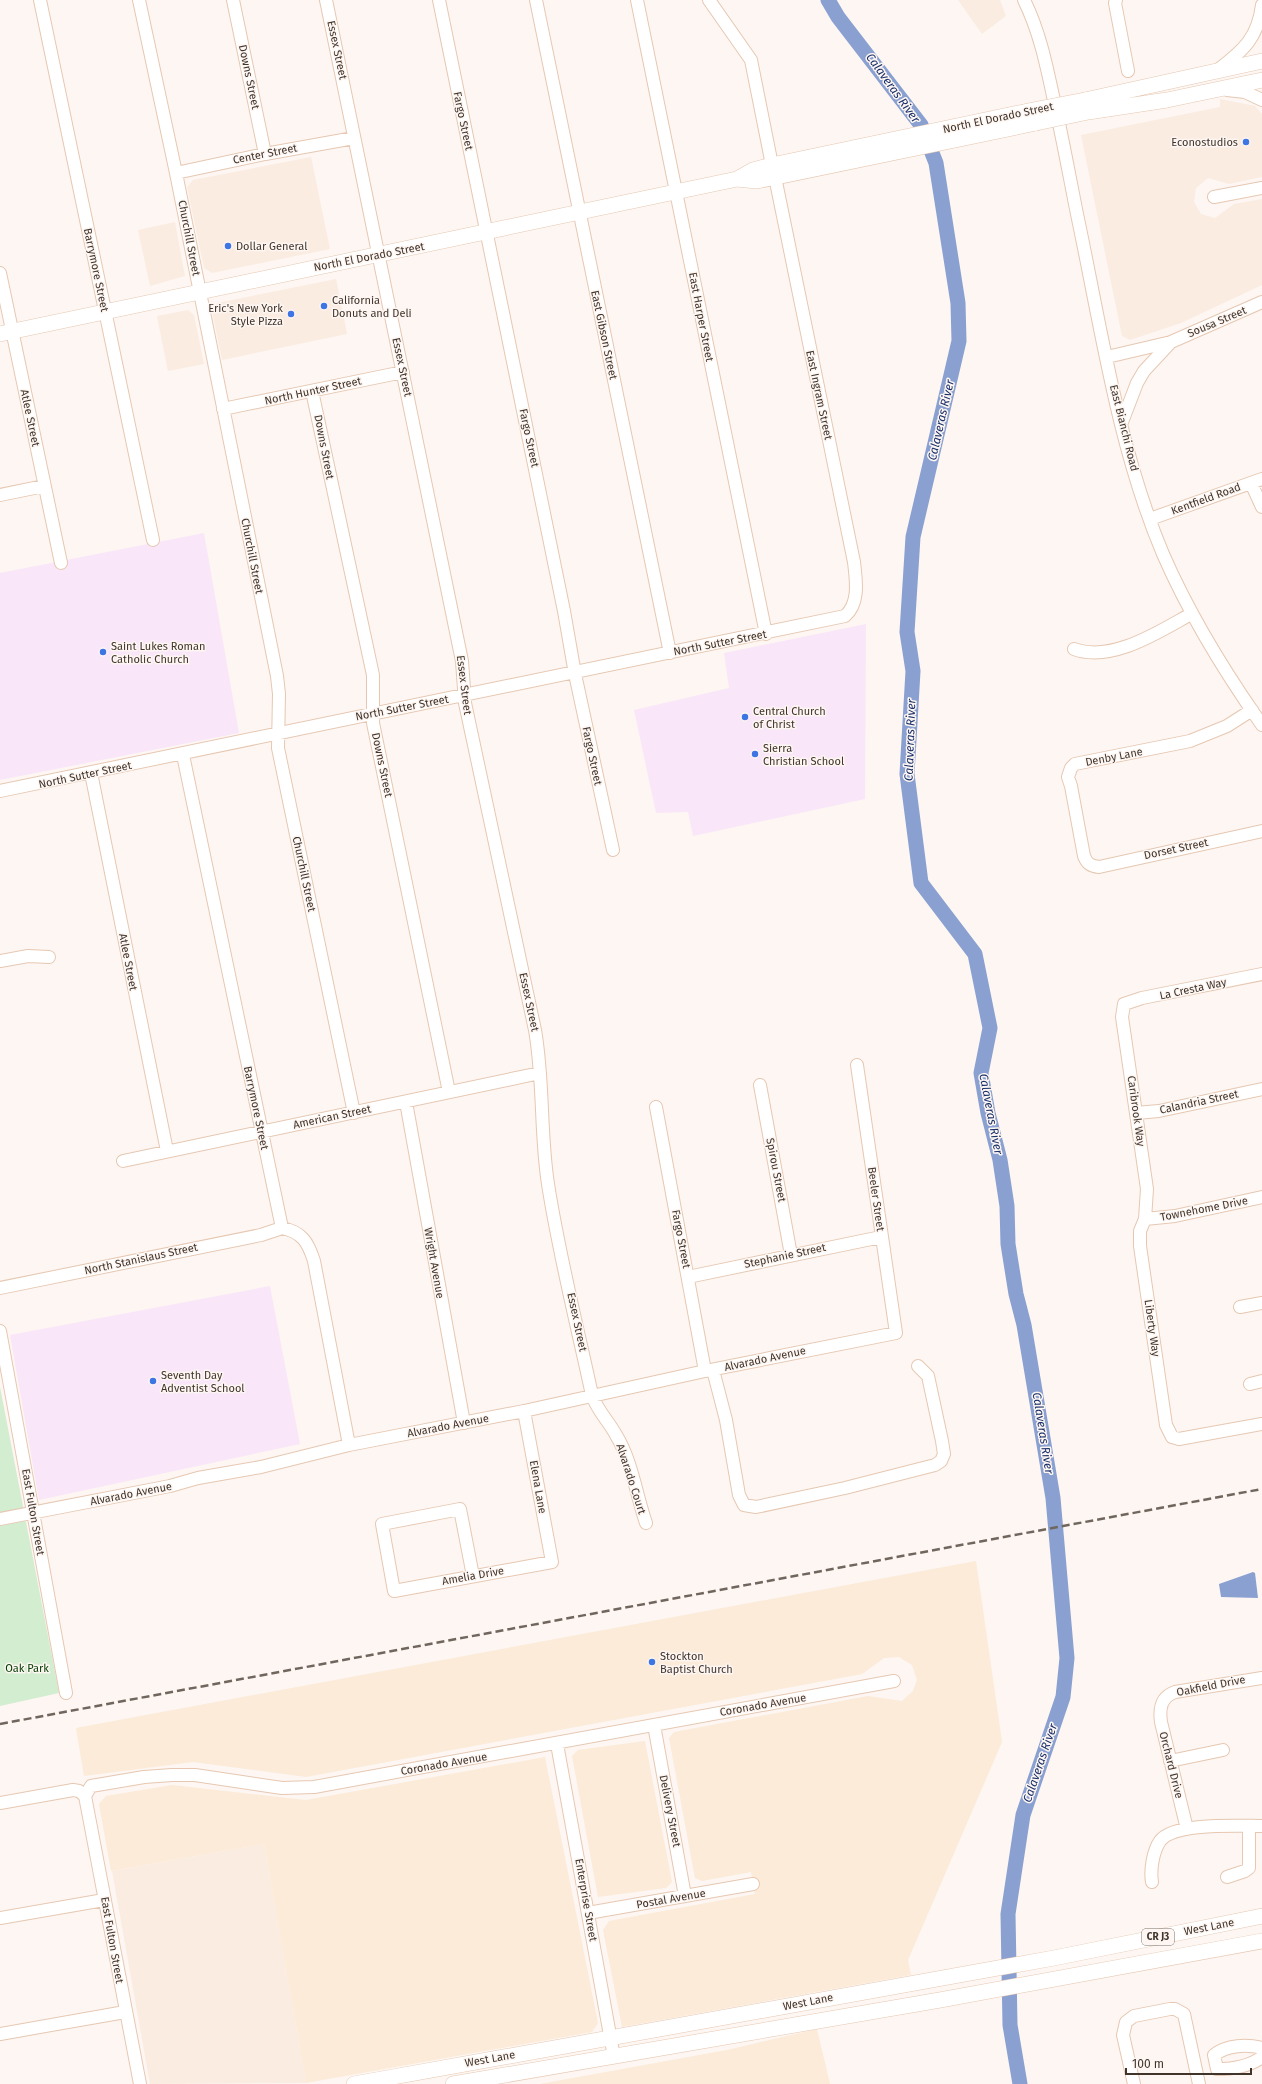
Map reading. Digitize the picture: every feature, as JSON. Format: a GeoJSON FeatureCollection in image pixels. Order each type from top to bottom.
{"type":"FeatureCollection","features":[{"type":"Feature","properties":{"kind":"main road","name":"North El Dorado Street"},"geometry":{"type":"LineString","coordinates":[[6,332],[199,291],[579,214],[737,179],[757,181],[774,171],[1086,106],[1217,71],[1262,61]]}},
{"type":"Feature","properties":{"kind":"main road","name":"North El Dorado Street"},"geometry":{"type":"LineString","coordinates":[[1086,106],[1167,100],[1262,80]]}},
{"type":"Feature","properties":{"kind":"main road","name":"West Lane"},"geometry":{"type":"LineString","coordinates":[[354,2084],[611,2036],[1054,1958],[1262,1916]]}},
{"type":"Feature","properties":{"kind":"main road","name":"West Lane"},"geometry":{"type":"LineString","coordinates":[[453,2084],[614,2057],[730,2035],[1056,1980],[1262,1941]]}},
{"type":"Feature","properties":{"kind":"main road"},"geometry":{"type":"LineString","coordinates":[[818,2020],[820,2008],[825,2005],[843,2003],[861,1992]]}},
{"type":"Feature","properties":{"kind":"main road"},"geometry":{"type":"LineString","coordinates":[[730,2035],[750,2025],[781,2019],[788,2014],[788,2006]]}},
{"type":"Feature","properties":{"kind":"street","name":"Barrymore Street"},"geometry":{"type":"LineString","coordinates":[[40,0],[153,540]]}},
{"type":"Feature","properties":{"kind":"street","name":"Churchill Street"},"geometry":{"type":"LineString","coordinates":[[139,0],[176,173],[277,676],[279,704],[278,748],[354,1112]]}},
{"type":"Feature","properties":{"kind":"street","name":"Downs Street"},"geometry":{"type":"LineString","coordinates":[[233,0],[264,154]]}},
{"type":"Feature","properties":{"kind":"street","name":"Essex Street"},"geometry":{"type":"LineString","coordinates":[[326,0],[462,661],[464,695],[535,1030],[540,1073],[548,1183],[592,1395]]}},
{"type":"Feature","properties":{"kind":"street","name":"Fargo Street"},"geometry":{"type":"LineString","coordinates":[[439,0],[564,612],[575,674],[613,850]]}},
{"type":"Feature","properties":{"kind":"street","name":"East Gibson Street"},"geometry":{"type":"LineString","coordinates":[[536,0],[670,652]]}},
{"type":"Feature","properties":{"kind":"street","name":"East Harper Street"},"geometry":{"type":"LineString","coordinates":[[637,0],[766,634]]}},
{"type":"Feature","properties":{"kind":"street","name":"East Bianchi Road"},"geometry":{"type":"LineString","coordinates":[[1024,0],[1038,37],[1055,105],[1122,424],[1150,519],[1163,554],[1191,614],[1228,676],[1262,725]]}},
{"type":"Feature","properties":{"kind":"street"},"geometry":{"type":"LineString","coordinates":[[1116,0],[1117,18],[1128,71]]}},
{"type":"Feature","properties":{"kind":"street","name":"East Ingram Street"},"geometry":{"type":"LineString","coordinates":[[710,2],[751,60],[854,562],[855,599],[850,612]]}},
{"type":"Feature","properties":{"kind":"street"},"geometry":{"type":"LineString","coordinates":[[1217,71],[1242,52],[1254,35],[1261,15],[1262,4]]}},
{"type":"Feature","properties":{"kind":"street"},"geometry":{"type":"LineString","coordinates":[[1220,89],[1245,92],[1262,100]]}},
{"type":"Feature","properties":{"kind":"street","name":"Center Street"},"geometry":{"type":"LineString","coordinates":[[176,173],[264,154],[354,138]]}},
{"type":"Feature","properties":{"kind":"street"},"geometry":{"type":"LineString","coordinates":[[1214,197],[1262,188]]}},
{"type":"Feature","properties":{"kind":"street","name":"Atlee Street"},"geometry":{"type":"LineString","coordinates":[[0,273],[6,332],[44,486],[61,563]]}},
{"type":"Feature","properties":{"kind":"street","name":"Sousa Street"},"geometry":{"type":"LineString","coordinates":[[1107,357],[1171,342],[1262,302]]}},
{"type":"Feature","properties":{"kind":"street","name":"Sousa Street"},"geometry":{"type":"LineString","coordinates":[[1122,424],[1137,383],[1144,371],[1171,342]]}},
{"type":"Feature","properties":{"kind":"street","name":"North Hunter Street"},"geometry":{"type":"LineString","coordinates":[[223,409],[403,372]]}},
{"type":"Feature","properties":{"kind":"street","name":"Downs Street"},"geometry":{"type":"LineString","coordinates":[[312,391],[373,675],[373,723],[449,1092]]}},
{"type":"Feature","properties":{"kind":"street"},"geometry":{"type":"LineString","coordinates":[[1257,481],[1262,507]]}},
{"type":"Feature","properties":{"kind":"street","name":"Kentfield Road"},"geometry":{"type":"LineString","coordinates":[[1150,519],[1257,481]]}},
{"type":"Feature","properties":{"kind":"street"},"geometry":{"type":"LineString","coordinates":[[0,495],[44,486]]}},
{"type":"Feature","properties":{"kind":"street","name":"North Sutter Street"},"geometry":{"type":"LineString","coordinates":[[0,792],[183,755],[278,732],[575,674],[670,652],[838,619],[850,612]]}},
{"type":"Feature","properties":{"kind":"street"},"geometry":{"type":"LineString","coordinates":[[1074,649],[1082,652],[1103,651],[1130,645],[1191,614]]}},
{"type":"Feature","properties":{"kind":"street","name":"Denby Lane"},"geometry":{"type":"LineString","coordinates":[[1090,865],[1084,856],[1068,777],[1071,768],[1078,764],[1190,741],[1227,726],[1252,710]]}},
{"type":"Feature","properties":{"kind":"street","name":"Barrymore Street"},"geometry":{"type":"LineString","coordinates":[[183,755],[282,1228]]}},
{"type":"Feature","properties":{"kind":"street","name":"Atlee Street"},"geometry":{"type":"LineString","coordinates":[[91,773],[168,1151]]}},
{"type":"Feature","properties":{"kind":"street","name":"Dorset Street"},"geometry":{"type":"LineString","coordinates":[[1090,865],[1098,867],[1262,831]]}},
{"type":"Feature","properties":{"kind":"street"},"geometry":{"type":"LineString","coordinates":[[0,961],[28,956],[49,957]]}},
{"type":"Feature","properties":{"kind":"street","name":"La Cresta Way"},"geometry":{"type":"LineString","coordinates":[[1124,1004],[1142,998],[1262,974]]}},
{"type":"Feature","properties":{"kind":"street","name":"Caribrook Way"},"geometry":{"type":"LineString","coordinates":[[1124,1004],[1122,1018],[1147,1189],[1145,1219]]}},
{"type":"Feature","properties":{"kind":"street","name":"Beeler Street"},"geometry":{"type":"LineString","coordinates":[[857,1065],[896,1333]]}},
{"type":"Feature","properties":{"kind":"street","name":"American Street"},"geometry":{"type":"LineString","coordinates":[[123,1160],[540,1073]]}},
{"type":"Feature","properties":{"kind":"street","name":"Spirou Street"},"geometry":{"type":"LineString","coordinates":[[760,1085],[791,1254]]}},
{"type":"Feature","properties":{"kind":"street","name":"Calandria Street"},"geometry":{"type":"LineString","coordinates":[[1136,1113],[1159,1111],[1262,1089]]}},
{"type":"Feature","properties":{"kind":"street","name":"Wright Avenue"},"geometry":{"type":"LineString","coordinates":[[406,1102],[464,1423]]}},
{"type":"Feature","properties":{"kind":"street","name":"Fargo Street"},"geometry":{"type":"LineString","coordinates":[[656,1107],[688,1277],[709,1371],[726,1420],[739,1495],[744,1506],[756,1507],[845,1488],[935,1465],[941,1461],[944,1454],[928,1376],[918,1366]]}},
{"type":"Feature","properties":{"kind":"street","name":"Townehome Drive"},"geometry":{"type":"LineString","coordinates":[[1145,1219],[1176,1216],[1262,1197]]}},
{"type":"Feature","properties":{"kind":"street","name":"Liberty Way"},"geometry":{"type":"LineString","coordinates":[[1145,1219],[1140,1231],[1140,1246],[1166,1425],[1172,1437],[1179,1439],[1188,1438],[1262,1424]]}},
{"type":"Feature","properties":{"kind":"street"},"geometry":{"type":"LineString","coordinates":[[282,1228],[293,1230],[301,1236],[311,1251],[349,1445]]}},
{"type":"Feature","properties":{"kind":"street","name":"North Stanislaus Street"},"geometry":{"type":"LineString","coordinates":[[0,1288],[261,1235],[282,1228]]}},
{"type":"Feature","properties":{"kind":"street","name":"Stephanie Street"},"geometry":{"type":"LineString","coordinates":[[688,1277],[791,1254],[881,1237]]}},
{"type":"Feature","properties":{"kind":"street"},"geometry":{"type":"LineString","coordinates":[[1240,1307],[1261,1307]]}},
{"type":"Feature","properties":{"kind":"street","name":"East Fulton Street"},"geometry":{"type":"LineString","coordinates":[[0,1331],[66,1693]]}},
{"type":"Feature","properties":{"kind":"street","name":"Alvarado Avenue"},"geometry":{"type":"LineString","coordinates":[[0,1519],[262,1467],[306,1454],[524,1411],[592,1395],[896,1333]]}},
{"type":"Feature","properties":{"kind":"street"},"geometry":{"type":"LineString","coordinates":[[1250,1384],[1262,1381]]}},
{"type":"Feature","properties":{"kind":"street","name":"Alvarado Court"},"geometry":{"type":"LineString","coordinates":[[592,1395],[598,1410],[617,1435],[646,1523]]}},
{"type":"Feature","properties":{"kind":"street","name":"Elena Lane"},"geometry":{"type":"LineString","coordinates":[[524,1411],[552,1562]]}},
{"type":"Feature","properties":{"kind":"street","name":"Amelia Drive"},"geometry":{"type":"LineString","coordinates":[[473,1576],[460,1509],[382,1524],[394,1591],[552,1562]]}},
{"type":"Feature","properties":{"kind":"street","name":"Oakfield Drive"},"geometry":{"type":"LineString","coordinates":[[1162,1701],[1168,1695],[1175,1692],[1262,1678]]}},
{"type":"Feature","properties":{"kind":"street","name":"Coronado Avenue"},"geometry":{"type":"LineString","coordinates":[[85,1796],[91,1786],[144,1777],[172,1775],[195,1775],[282,1788],[314,1788],[894,1681]]}},
{"type":"Feature","properties":{"kind":"street","name":"Orchard Drive"},"geometry":{"type":"LineString","coordinates":[[1162,1701],[1160,1711],[1161,1722],[1186,1829]]}},
{"type":"Feature","properties":{"kind":"street","name":"Delivery Street"},"geometry":{"type":"LineString","coordinates":[[654,1725],[685,1896]]}},
{"type":"Feature","properties":{"kind":"street","name":"Enterprise Street"},"geometry":{"type":"LineString","coordinates":[[557,1744],[614,2057]]}},
{"type":"Feature","properties":{"kind":"street"},"geometry":{"type":"LineString","coordinates":[[1170,1761],[1223,1750]]}},
{"type":"Feature","properties":{"kind":"street"},"geometry":{"type":"LineString","coordinates":[[0,1803],[73,1790],[79,1791],[85,1796]]}},
{"type":"Feature","properties":{"kind":"street","name":"East Fulton Street"},"geometry":{"type":"LineString","coordinates":[[85,1796],[125,2012],[140,2084]]}},
{"type":"Feature","properties":{"kind":"street"},"geometry":{"type":"LineString","coordinates":[[1227,1877],[1245,1872],[1249,1868],[1249,1826]]}},
{"type":"Feature","properties":{"kind":"street"},"geometry":{"type":"LineString","coordinates":[[1152,1882],[1152,1866],[1160,1841],[1166,1836],[1186,1829],[1262,1826]]}},
{"type":"Feature","properties":{"kind":"street","name":"Postal Avenue"},"geometry":{"type":"LineString","coordinates":[[588,1913],[753,1884]]}},
{"type":"Feature","properties":{"kind":"street"},"geometry":{"type":"LineString","coordinates":[[0,1918],[104,1900]]}},
{"type":"Feature","properties":{"kind":"street"},"geometry":{"type":"LineString","coordinates":[[1134,2084],[1123,2035],[1126,2022],[1134,2016],[1170,2008],[1180,2011],[1186,2020],[1199,2081],[1217,2069],[1226,2069],[1251,2064],[1262,2057]]}},
{"type":"Feature","properties":{"kind":"street"},"geometry":{"type":"LineString","coordinates":[[0,2034],[125,2012]]}},
{"type":"Feature","properties":{"kind":"street"},"geometry":{"type":"LineString","coordinates":[[1193,2055],[1214,2055],[1224,2049],[1245,2045],[1262,2048]]}},
{"type":"Feature","properties":{"kind":"street"},"geometry":{"type":"LineString","coordinates":[[1214,2055],[1217,2069]]}},
{"type":"Feature","properties":{"kind":"shaded area"},"geometry":{"type":"Polygon","coordinates":[[[958,0],[1000,0],[1006,16],[982,34],[958,0]]]}},
{"type":"Feature","properties":{"kind":"shaded area"},"geometry":{"type":"Polygon","coordinates":[[[1220,99],[1255,106],[1262,114],[1262,177],[1229,184],[1208,178],[1196,188],[1194,202],[1201,214],[1215,218],[1234,204],[1262,199],[1262,285],[1181,323],[1130,340],[1122,336],[1081,135],[1220,107],[1220,99]]]}},
{"type":"Feature","properties":{"kind":"shaded area"},"geometry":{"type":"Polygon","coordinates":[[[311,157],[330,249],[212,273],[204,268],[187,187],[193,180],[311,157]]]}},
{"type":"Feature","properties":{"kind":"shaded area"},"geometry":{"type":"Polygon","coordinates":[[[175,222],[185,276],[150,286],[138,230],[175,222]]]}},
{"type":"Feature","properties":{"kind":"shaded area"},"geometry":{"type":"Polygon","coordinates":[[[336,279],[347,334],[222,360],[212,311],[217,303],[336,279]]]}},
{"type":"Feature","properties":{"kind":"shaded area"},"geometry":{"type":"Polygon","coordinates":[[[188,310],[194,315],[204,364],[168,371],[157,316],[188,310]]]}},
{"type":"Feature","properties":{"kind":"shaded area"},"geometry":{"type":"Polygon","coordinates":[[[204,533],[239,733],[0,780],[0,573],[204,533]]]}},
{"type":"Feature","properties":{"kind":"shaded area","name":"Sierra Christian School"},"geometry":{"type":"Polygon","coordinates":[[[866,624],[865,799],[693,836],[688,812],[656,813],[634,710],[729,688],[724,653],[866,624]]]}},
{"type":"Feature","properties":{"kind":"shaded area","name":"Seventh Day Adventist School"},"geometry":{"type":"Polygon","coordinates":[[[270,1286],[300,1444],[39,1500],[10,1335],[270,1286]]]}},
{"type":"Feature","properties":{"kind":"shaded area"},"geometry":{"type":"Polygon","coordinates":[[[976,1561],[1002,1742],[908,1960],[911,1975],[622,2027],[603,1930],[609,1921],[755,1894],[751,1872],[702,1881],[695,1878],[669,1738],[674,1732],[868,1696],[902,1701],[913,1691],[917,1680],[912,1665],[899,1657],[884,1658],[862,1674],[306,1777],[193,1762],[84,1776],[76,1728],[976,1561]]]}},
{"type":"Feature","properties":{"kind":"shaded area"},"geometry":{"type":"Polygon","coordinates":[[[645,1741],[672,1882],[666,1888],[598,1897],[572,1756],[578,1750],[645,1741]]]}},
{"type":"Feature","properties":{"kind":"shaded area"},"geometry":{"type":"Polygon","coordinates":[[[545,1757],[598,2023],[592,2032],[306,2083],[264,1844],[111,1871],[99,1804],[106,1796],[172,1785],[306,1800],[545,1757]]]}},
{"type":"Feature","properties":{"kind":"shaded area"},"geometry":{"type":"Polygon","coordinates":[[[264,1844],[306,2083],[150,2084],[112,1871],[264,1844]]]}},
{"type":"Feature","properties":{"kind":"shaded area"},"geometry":{"type":"Polygon","coordinates":[[[817,2029],[830,2084],[540,2084],[727,2050],[817,2029]]]}},
{"type":"Feature","properties":{"kind":"green space","name":"Oak Park"},"geometry":{"type":"Polygon","coordinates":[[[0,1387],[59,1693],[0,1706],[0,1387]]]}},
{"type":"Feature","properties":{"kind":"water"},"geometry":{"type":"Polygon","coordinates":[[[1253,1572],[1255,1573],[1258,1598],[1221,1597],[1219,1584],[1253,1572]]]}},
{"type":"Feature","properties":{"kind":"waterway","name":"Calaveras River"},"geometry":{"type":"LineString","coordinates":[[828,0],[838,17],[921,125],[936,163],[958,303],[959,341],[913,537],[907,632],[913,671],[907,774],[921,883],[975,954],[990,1028],[981,1073],[988,1113],[1000,1160],[1007,1206],[1008,1244],[1016,1294],[1024,1325],[1053,1498],[1067,1658],[1063,1697],[1023,1815],[1008,1914],[1010,2025],[1020,2084]]}},
{"type":"Feature","properties":{"kind":"railway"},"geometry":{"type":"LineString","coordinates":[[0,1724],[1262,1489]]}},
{"type":"Feature","properties":{"kind":"place","name":"Econostudios"},"geometry":{"type":"Point","coordinates":[1246,142]}},
{"type":"Feature","properties":{"kind":"place","name":"Dollar General"},"geometry":{"type":"Point","coordinates":[228,246]}},
{"type":"Feature","properties":{"kind":"place","name":"California Donuts and Deli"},"geometry":{"type":"Point","coordinates":[324,306]}},
{"type":"Feature","properties":{"kind":"place","name":"Eric's New York Style Pizza"},"geometry":{"type":"Point","coordinates":[291,314]}},
{"type":"Feature","properties":{"kind":"place","name":"Saint Lukes Roman Catholic Church"},"geometry":{"type":"Point","coordinates":[103,652]}},
{"type":"Feature","properties":{"kind":"place","name":"Central Church of Christ"},"geometry":{"type":"Point","coordinates":[745,717]}},
{"type":"Feature","properties":{"kind":"place","name":"Sierra Christian School"},"geometry":{"type":"Point","coordinates":[755,754]}},
{"type":"Feature","properties":{"kind":"place","name":"Seventh Day Adventist School"},"geometry":{"type":"Point","coordinates":[153,1381]}},
{"type":"Feature","properties":{"kind":"place","name":"Stockton Baptist Church"},"geometry":{"type":"Point","coordinates":[652,1662]}}]}
